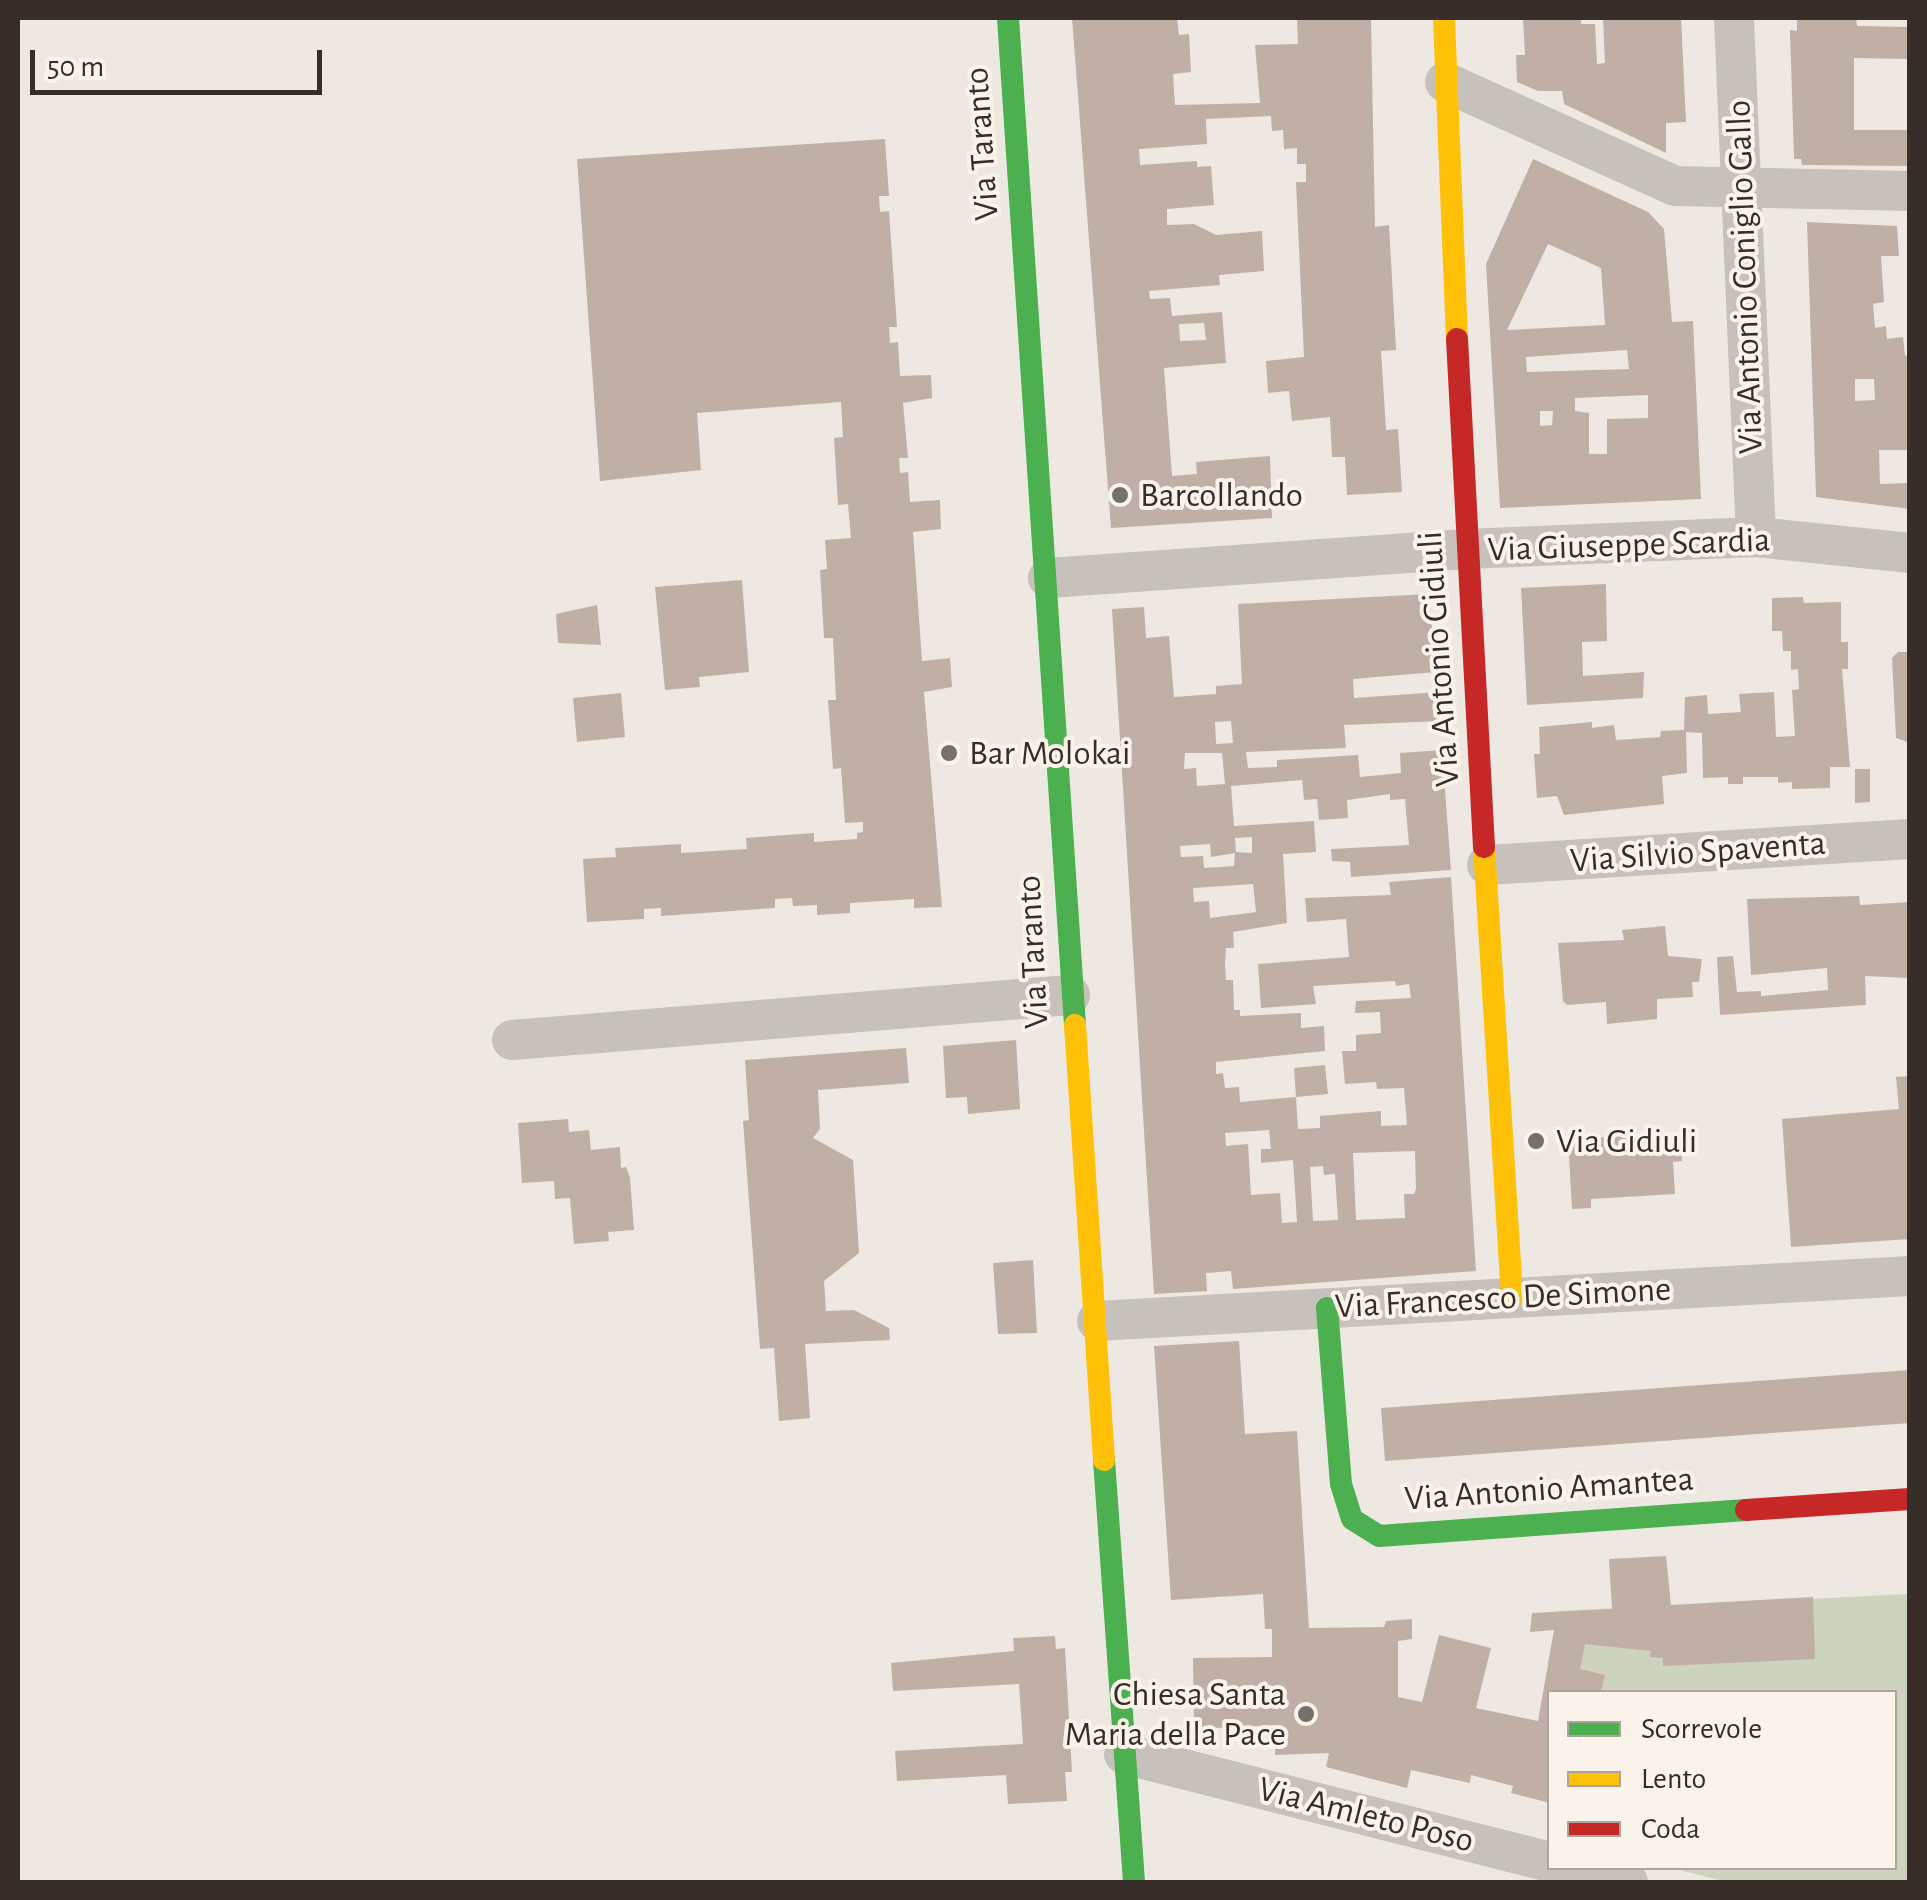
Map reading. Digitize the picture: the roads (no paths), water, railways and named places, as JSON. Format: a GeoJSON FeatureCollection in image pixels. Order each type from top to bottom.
{"type":"FeatureCollection","features":[{"type":"Feature","properties":{"kind":"street","name":"Via Taranto"},"geometry":{"type":"LineString","coordinates":[[1008,18],[1048,578],[1070,995],[1098,1321],[1134,1882]]}},
{"type":"Feature","properties":{"kind":"street","name":"Via Antonio Gidiuli"},"geometry":{"type":"LineString","coordinates":[[1444,18],[1466,550],[1512,1296]]}},
{"type":"Feature","properties":{"kind":"street","name":"Via Antonio Coniglio Gallo"},"geometry":{"type":"LineString","coordinates":[[1734,18],[1756,537]]}},
{"type":"Feature","properties":{"kind":"street"},"geometry":{"type":"LineString","coordinates":[[1446,82],[1674,186],[1741,184],[1910,191]]}},
{"type":"Feature","properties":{"kind":"street","name":"Via Giuseppe Scardia"},"geometry":{"type":"LineString","coordinates":[[1048,578],[1466,550],[1756,537],[1910,553]]}},
{"type":"Feature","properties":{"kind":"street","name":"Via Silvio Spaventa"},"geometry":{"type":"LineString","coordinates":[[1487,865],[1910,839]]}},
{"type":"Feature","properties":{"kind":"street"},"geometry":{"type":"LineString","coordinates":[[512,1040],[1070,995]]}},
{"type":"Feature","properties":{"kind":"street","name":"Via Francesco De Simone"},"geometry":{"type":"LineString","coordinates":[[1098,1321],[1910,1276]]}},
{"type":"Feature","properties":{"kind":"street","name":"Via Antonio Amantea"},"geometry":{"type":"LineString","coordinates":[[1327,1308],[1340,1484],[1352,1519],[1379,1536],[1910,1498]]}},
{"type":"Feature","properties":{"kind":"street","name":"Via Amleto Poso"},"geometry":{"type":"LineString","coordinates":[[1124,1754],[1547,1861]]}},
{"type":"Feature","properties":{"kind":"street"},"geometry":{"type":"LineString","coordinates":[[1580,1870],[1628,1882]]}},
{"type":"Feature","properties":{"kind":"place","name":"Barcollando"},"geometry":{"type":"Point","coordinates":[1120,495]}},
{"type":"Feature","properties":{"kind":"place","name":"Bar Molokai"},"geometry":{"type":"Point","coordinates":[949,753]}},
{"type":"Feature","properties":{"kind":"place","name":"Via Gidiuli"},"geometry":{"type":"Point","coordinates":[1536,1141]}},
{"type":"Feature","properties":{"kind":"place","name":"Chiesa Santa Maria della Pace"},"geometry":{"type":"Point","coordinates":[1306,1714]}}]}
